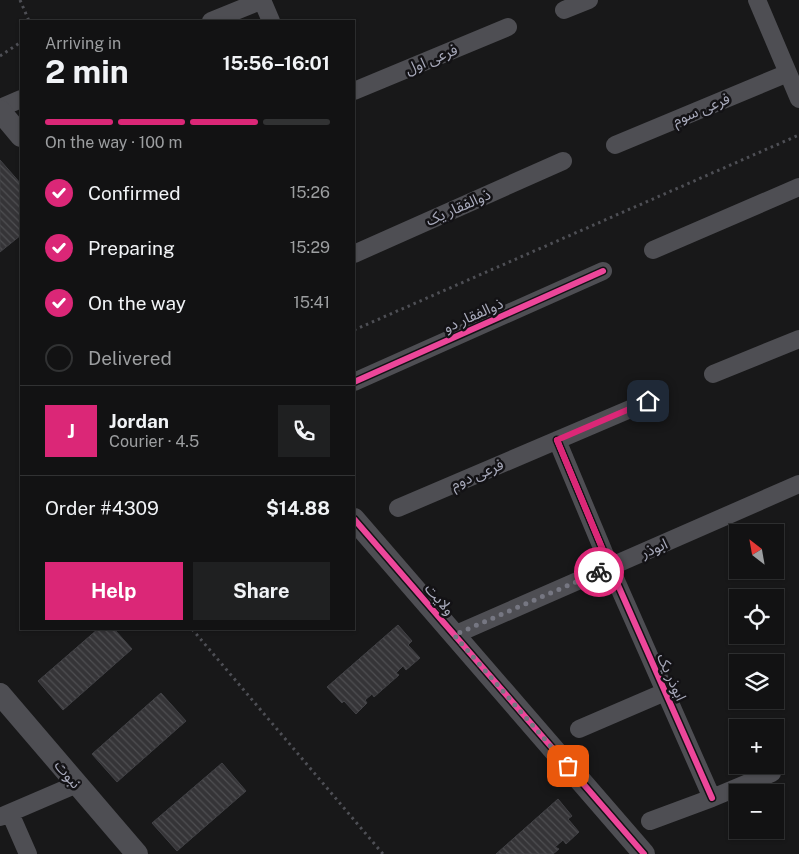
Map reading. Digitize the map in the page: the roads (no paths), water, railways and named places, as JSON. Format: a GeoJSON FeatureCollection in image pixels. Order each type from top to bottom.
{"type":"FeatureCollection","features":[{"type":"Feature","properties":{"kind":"street"},"geometry":{"type":"LineString","coordinates":[[213,20],[262,0],[271,20]]}},
{"type":"Feature","properties":{"kind":"street"},"geometry":{"type":"LineString","coordinates":[[564,10],[589,0]]}},
{"type":"Feature","properties":{"kind":"street"},"geometry":{"type":"LineString","coordinates":[[757,0],[799,99]]}},
{"type":"Feature","properties":{"kind":"street","name":"فرعی اول"},"geometry":{"type":"LineString","coordinates":[[355,92],[508,27]]}},
{"type":"Feature","properties":{"kind":"street","name":"فرعی سوم"},"geometry":{"type":"LineString","coordinates":[[615,145],[788,73]]}},
{"type":"Feature","properties":{"kind":"street"},"geometry":{"type":"LineString","coordinates":[[20,100],[0,110],[20,135]]}},
{"type":"Feature","properties":{"kind":"street","name":"ذوالفقار یک"},"geometry":{"type":"LineString","coordinates":[[355,254],[563,161]]}},
{"type":"Feature","properties":{"kind":"street"},"geometry":{"type":"LineString","coordinates":[[653,250],[799,187]]}},
{"type":"Feature","properties":{"kind":"street","name":"ذوالفقار دو"},"geometry":{"type":"LineString","coordinates":[[355,382],[603,271]]}},
{"type":"Feature","properties":{"kind":"street"},"geometry":{"type":"LineString","coordinates":[[713,374],[799,339]]}},
{"type":"Feature","properties":{"kind":"street"},"geometry":{"type":"LineString","coordinates":[[557,440],[648,401]]}},
{"type":"Feature","properties":{"kind":"street","name":"فرعی دوم"},"geometry":{"type":"LineString","coordinates":[[398,508],[557,440]]}},
{"type":"Feature","properties":{"kind":"street","name":"ابوذر یک"},"geometry":{"type":"LineString","coordinates":[[557,440],[610,567],[712,798]]}},
{"type":"Feature","properties":{"kind":"street","name":"ابوذر"},"geometry":{"type":"LineString","coordinates":[[454,635],[799,484]]}},
{"type":"Feature","properties":{"kind":"street","name":"ولایت"},"geometry":{"type":"LineString","coordinates":[[355,520],[644,854]]}},
{"type":"Feature","properties":{"kind":"street"},"geometry":{"type":"LineString","coordinates":[[579,729],[665,692]]}},
{"type":"Feature","properties":{"kind":"street","name":"نبوت"},"geometry":{"type":"LineString","coordinates":[[0,694],[136,854]]}},
{"type":"Feature","properties":{"kind":"street"},"geometry":{"type":"LineString","coordinates":[[650,821],[712,798],[767,774]]}},
{"type":"Feature","properties":{"kind":"street"},"geometry":{"type":"LineString","coordinates":[[28,854],[5,815],[77,784]]}}]}
